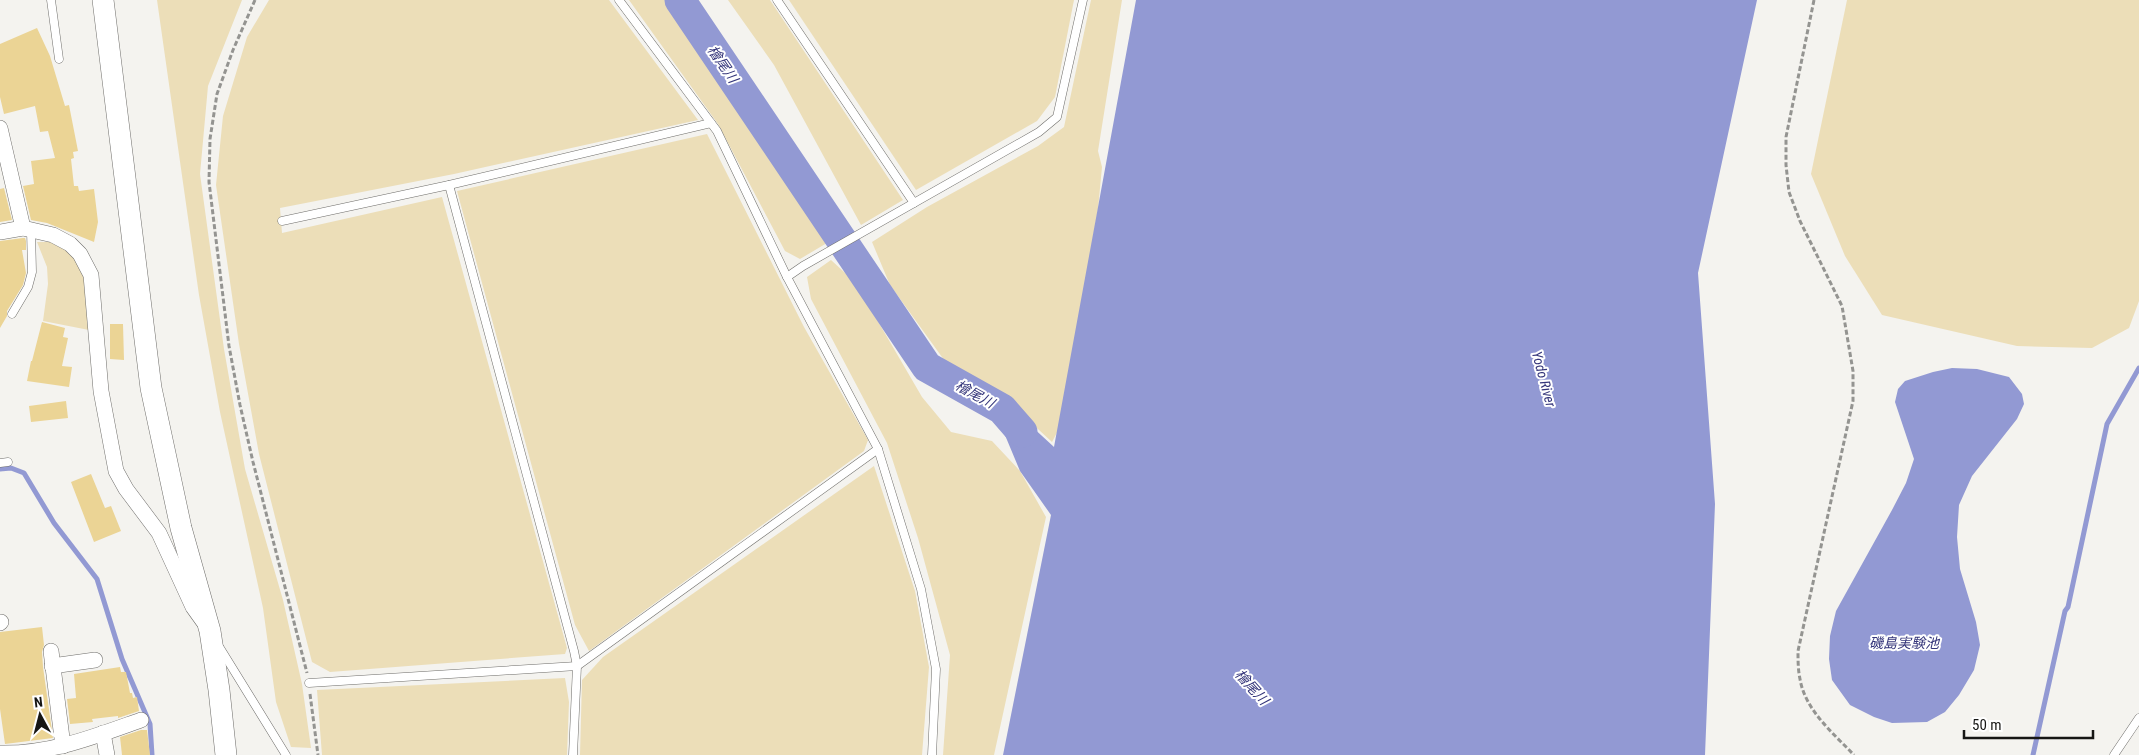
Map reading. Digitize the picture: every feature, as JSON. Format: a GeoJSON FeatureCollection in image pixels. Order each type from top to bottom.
{"type":"FeatureCollection","features":[{"type":"Feature","properties":{"kind":"street"},"geometry":{"type":"LineString","coordinates":[[103,0],[151,388],[182,528],[210,630],[226,755]]}},
{"type":"Feature","properties":{"kind":"street"},"geometry":{"type":"LineString","coordinates":[[0,128],[27,229]]}},
{"type":"Feature","properties":{"kind":"street"},"geometry":{"type":"LineString","coordinates":[[0,232],[27,229],[53,236],[70,244],[80,254],[91,274],[101,391],[116,471],[126,489],[159,533],[193,607],[210,630]]}},
{"type":"Feature","properties":{"kind":"street"},"geometry":{"type":"LineString","coordinates":[[63,746],[52,658],[95,660]]}},
{"type":"Feature","properties":{"kind":"street"},"geometry":{"type":"LineString","coordinates":[[0,753],[21,753],[63,746],[141,720]]}},
{"type":"Feature","properties":{"kind":"street"},"geometry":{"type":"LineString","coordinates":[[103,733],[107,755]]}},
{"type":"Feature","properties":{"kind":"lane"},"geometry":{"type":"LineString","coordinates":[[51,0],[59,59]]}},
{"type":"Feature","properties":{"kind":"lane"},"geometry":{"type":"LineString","coordinates":[[620,0],[716,131],[787,277],[878,449],[921,589],[936,669],[932,755]]}},
{"type":"Feature","properties":{"kind":"lane"},"geometry":{"type":"LineString","coordinates":[[777,0],[914,203]]}},
{"type":"Feature","properties":{"kind":"lane"},"geometry":{"type":"LineString","coordinates":[[787,277],[803,266],[1039,132],[1057,116],[1083,0]]}},
{"type":"Feature","properties":{"kind":"lane"},"geometry":{"type":"LineString","coordinates":[[282,221],[449,185],[711,123]]}},
{"type":"Feature","properties":{"kind":"lane"},"geometry":{"type":"LineString","coordinates":[[449,185],[532,490],[577,666],[573,755]]}},
{"type":"Feature","properties":{"kind":"lane"},"geometry":{"type":"LineString","coordinates":[[12,314],[28,287],[32,272],[27,229]]}},
{"type":"Feature","properties":{"kind":"lane"},"geometry":{"type":"LineString","coordinates":[[309,683],[577,666],[878,449]]}},
{"type":"Feature","properties":{"kind":"lane"},"geometry":{"type":"LineString","coordinates":[[210,630],[240,683],[286,755]]}},
{"type":"Feature","properties":{"kind":"lane"},"geometry":{"type":"LineString","coordinates":[[2114,755],[2139,718]]}},
{"type":"Feature","properties":{"kind":"path"},"geometry":{"type":"LineString","coordinates":[[255,0],[233,50],[217,94],[210,139],[209,182],[229,346],[240,405],[309,683],[318,755]]}},
{"type":"Feature","properties":{"kind":"path"},"geometry":{"type":"LineString","coordinates":[[1814,0],[1786,137],[1786,165],[1789,192],[1800,221],[1842,306],[1853,371],[1853,402],[1798,651],[1800,679],[1806,700],[1819,718],[1854,755]]}},
{"type":"Feature","properties":{"kind":"shaded area"},"geometry":{"type":"Polygon","coordinates":[[[157,0],[242,0],[208,86],[200,174],[224,349],[245,469],[283,600],[302,684],[311,748],[291,747],[276,702],[263,608],[220,412],[199,295],[157,0]]]}},
{"type":"Feature","properties":{"kind":"shaded area"},"geometry":{"type":"Polygon","coordinates":[[[269,0],[609,0],[698,120],[454,174],[280,208],[282,233],[442,197],[567,648],[565,654],[330,672],[312,662],[259,454],[239,344],[216,185],[223,116],[247,37],[269,0]]]}},
{"type":"Feature","properties":{"kind":"shaded area"},"geometry":{"type":"Polygon","coordinates":[[[629,0],[669,0],[832,240],[800,259],[785,251],[718,124],[629,0]]]}},
{"type":"Feature","properties":{"kind":"shaded area"},"geometry":{"type":"Polygon","coordinates":[[[728,0],[770,0],[903,200],[861,225],[774,65],[728,0]]]}},
{"type":"Feature","properties":{"kind":"shaded area"},"geometry":{"type":"Polygon","coordinates":[[[789,0],[1074,0],[1055,97],[1037,121],[916,190],[789,0]]]}},
{"type":"Feature","properties":{"kind":"shaded area"},"geometry":{"type":"Polygon","coordinates":[[[1091,0],[1122,0],[1098,151],[1102,167],[1098,209],[1061,425],[1052,442],[1012,405],[947,364],[890,285],[872,242],[927,207],[1038,146],[1064,127],[1091,0]]]}},
{"type":"Feature","properties":{"kind":"shaded area"},"geometry":{"type":"Polygon","coordinates":[[[1847,0],[2139,0],[2139,301],[2129,328],[2092,348],[2017,346],[1882,315],[1845,256],[1811,174],[1847,0]]]}},
{"type":"Feature","properties":{"kind":"shaded area"},"geometry":{"type":"Polygon","coordinates":[[[707,134],[804,327],[868,440],[864,451],[589,651],[575,625],[457,191],[707,134]]]}},
{"type":"Feature","properties":{"kind":"shaded area"},"geometry":{"type":"Polygon","coordinates":[[[37,242],[55,242],[66,248],[83,267],[89,330],[43,321],[48,284],[47,267],[37,242]]]}},
{"type":"Feature","properties":{"kind":"shaded area"},"geometry":{"type":"Polygon","coordinates":[[[831,260],[855,282],[922,397],[951,432],[992,441],[1020,471],[1046,517],[994,755],[943,755],[950,655],[918,538],[887,443],[811,299],[807,277],[831,260]]]}},
{"type":"Feature","properties":{"kind":"shaded area"},"geometry":{"type":"Polygon","coordinates":[[[874,466],[915,591],[929,667],[922,755],[580,755],[582,680],[603,657],[874,466]]]}},
{"type":"Feature","properties":{"kind":"shaded area"},"geometry":{"type":"Polygon","coordinates":[[[565,678],[569,702],[567,755],[322,755],[317,690],[565,678]]]}},
{"type":"Feature","properties":{"kind":"water","name":"Yodo River"},"geometry":{"type":"Polygon","coordinates":[[[1136,0],[1757,0],[1698,273],[1715,504],[1705,755],[1003,755],[1051,515],[1020,471],[992,404],[991,393],[1003,400],[1054,447],[1136,0]]]}},
{"type":"Feature","properties":{"kind":"water","name":"磯島実験池"},"geometry":{"type":"Polygon","coordinates":[[[1952,368],[1977,369],[2009,377],[2022,394],[2024,404],[2017,419],[1972,476],[1959,505],[1957,537],[1960,569],[1976,622],[1980,645],[1974,670],[1959,695],[1945,712],[1927,722],[1892,723],[1874,717],[1850,705],[1832,680],[1829,659],[1830,636],[1836,611],[1906,483],[1914,459],[1895,402],[1898,389],[1905,381],[1952,368]]]}},
{"type":"Feature","properties":{"kind":"building"},"geometry":{"type":"Polygon","coordinates":[[[37,28],[50,56],[65,106],[69,105],[78,151],[73,152],[74,158],[71,159],[74,186],[78,186],[79,191],[94,189],[98,222],[94,242],[47,223],[31,220],[23,186],[34,184],[31,161],[55,158],[48,131],[40,132],[35,106],[4,114],[0,97],[0,44],[37,28]]]}},
{"type":"Feature","properties":{"kind":"building"},"geometry":{"type":"Polygon","coordinates":[[[4,188],[12,220],[0,222],[0,189],[4,188]]]}},
{"type":"Feature","properties":{"kind":"building"},"geometry":{"type":"Polygon","coordinates":[[[25,238],[26,250],[22,250],[26,273],[23,285],[7,311],[7,316],[0,328],[0,241],[25,238]]]}},
{"type":"Feature","properties":{"kind":"building"},"geometry":{"type":"Polygon","coordinates":[[[42,322],[65,328],[63,337],[68,338],[62,366],[72,367],[69,387],[27,381],[42,322]]]}},
{"type":"Feature","properties":{"kind":"building"},"geometry":{"type":"Polygon","coordinates":[[[110,324],[123,324],[124,360],[110,359],[110,324]]]}},
{"type":"Feature","properties":{"kind":"building"},"geometry":{"type":"Polygon","coordinates":[[[66,401],[68,418],[31,422],[29,406],[66,401]]]}},
{"type":"Feature","properties":{"kind":"building"},"geometry":{"type":"Polygon","coordinates":[[[91,474],[105,508],[111,506],[121,531],[94,542],[71,482],[91,474]]]}},
{"type":"Feature","properties":{"kind":"building"},"geometry":{"type":"Polygon","coordinates":[[[42,627],[44,645],[42,652],[43,667],[53,738],[5,744],[0,709],[0,632],[42,627]]]}},
{"type":"Feature","properties":{"kind":"building"},"geometry":{"type":"Polygon","coordinates":[[[120,667],[121,672],[126,672],[130,693],[132,693],[133,698],[137,697],[139,711],[118,718],[118,716],[92,719],[93,722],[70,724],[67,699],[76,698],[74,674],[120,667]]]}},
{"type":"Feature","properties":{"kind":"building"},"geometry":{"type":"Polygon","coordinates":[[[141,730],[147,730],[150,755],[122,755],[120,737],[141,730]]]}},
{"type":"Feature","properties":{"kind":"waterway","name":"檜尾川"},"geometry":{"type":"LineString","coordinates":[[680,0],[927,367],[1002,409],[1022,432]]}},
{"type":"Feature","properties":{"kind":"waterway"},"geometry":{"type":"LineString","coordinates":[[2033,755],[2065,611],[2068,607],[2107,424],[2139,368]]}},
{"type":"Feature","properties":{"kind":"waterway"},"geometry":{"type":"LineString","coordinates":[[0,469],[11,468],[24,473],[54,523],[97,579],[122,659],[150,724],[152,755]]}}]}
